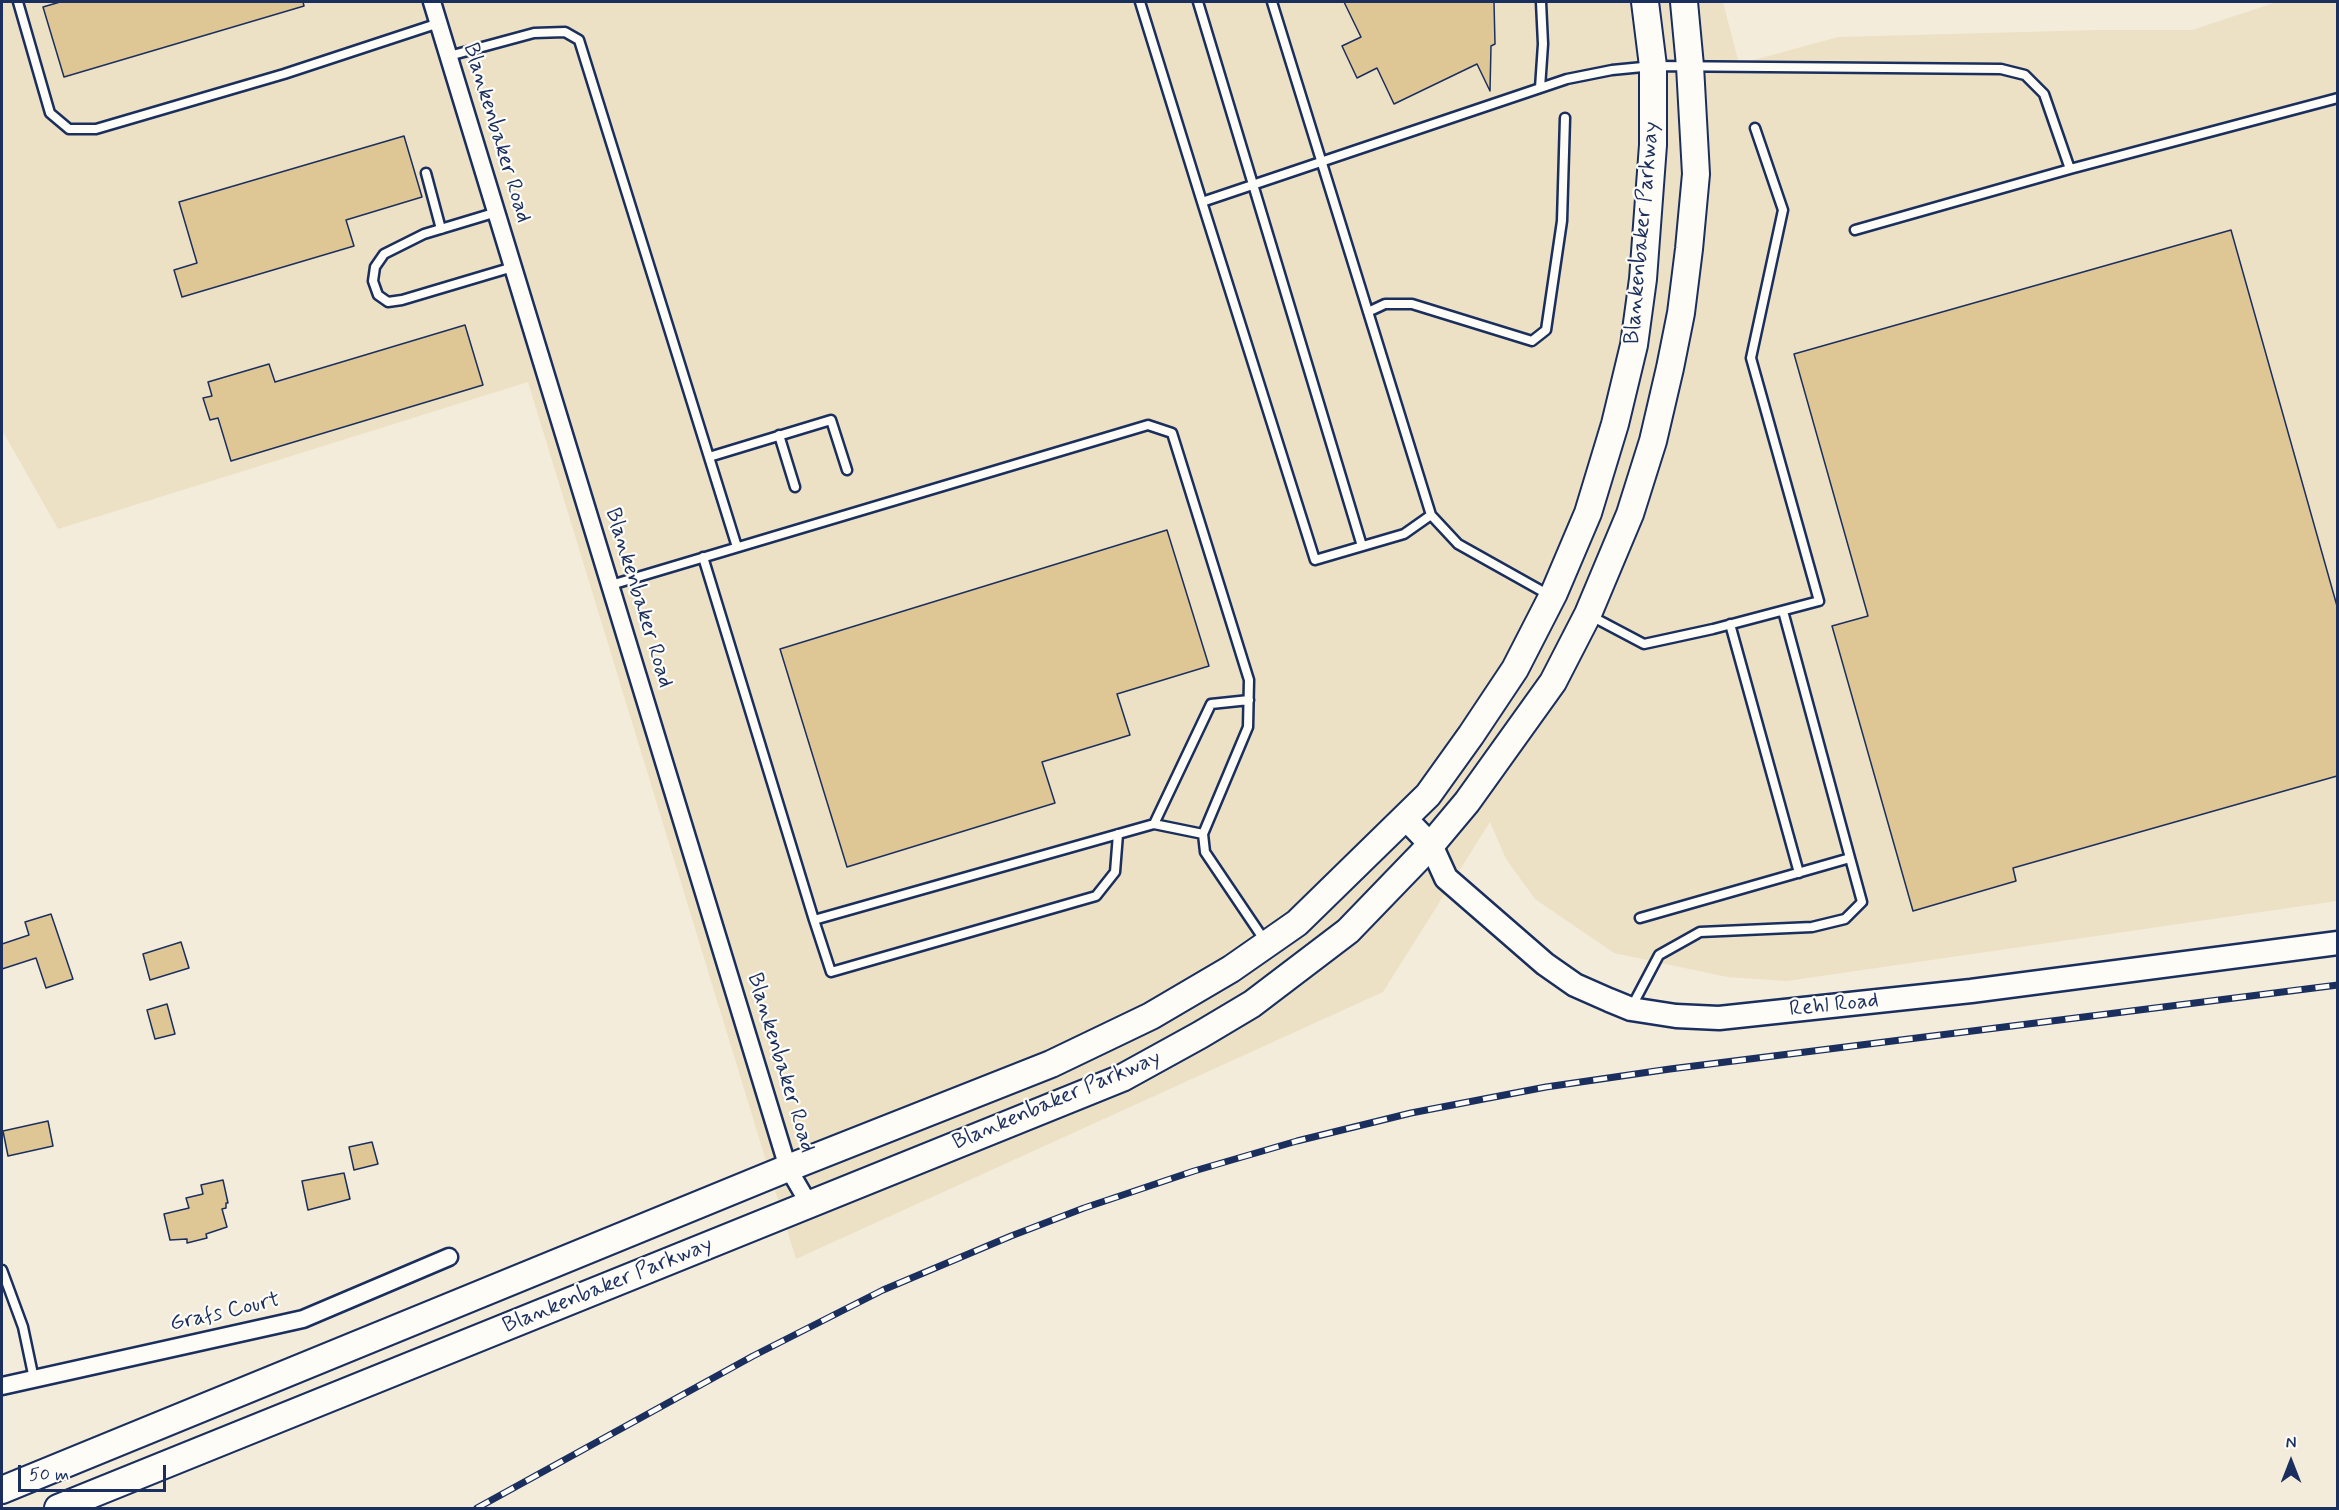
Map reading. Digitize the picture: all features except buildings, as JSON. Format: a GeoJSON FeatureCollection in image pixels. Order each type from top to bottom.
{"type":"FeatureCollection","features":[{"type":"Feature","properties":{"kind":"main road","name":"Blankenbaker Parkway"},"geometry":{"type":"LineString","coordinates":[[2,1490],[788,1168],[1061,1059],[1151,1016],[1231,969],[1297,923],[1428,795],[1515,669],[1552,597],[1588,513],[1615,424],[1634,345],[1643,279],[1653,145],[1653,66],[1645,2]]}},
{"type":"Feature","properties":{"kind":"main road","name":"Blankenbaker Parkway"},"geometry":{"type":"LineString","coordinates":[[58,1509],[1122,1078],[1252,1004],[1348,931],[1431,845],[1467,802],[1553,682],[1588,614],[1630,514],[1649,451],[1681,313],[1696,174],[1684,2]]}},
{"type":"Feature","properties":{"kind":"street","name":"Blankenbaker Road"},"geometry":{"type":"LineString","coordinates":[[432,2],[788,1168],[808,1204]]}},
{"type":"Feature","properties":{"kind":"street","name":"Rehl Road"},"geometry":{"type":"LineString","coordinates":[[1405,818],[1431,845],[1446,878],[1545,964],[1587,991],[1631,1009],[1676,1016],[1719,1018],[1971,992],[2337,943]]}},
{"type":"Feature","properties":{"kind":"street","name":"Grafs Court"},"geometry":{"type":"LineString","coordinates":[[2,1386],[303,1319],[449,1257]]}},
{"type":"Feature","properties":{"kind":"lane"},"geometry":{"type":"LineString","coordinates":[[18,2],[50,113],[69,129],[96,129],[107,126],[284,74],[439,23]]}},
{"type":"Feature","properties":{"kind":"lane"},"geometry":{"type":"LineString","coordinates":[[1140,2],[1315,560],[1404,534],[1431,515]]}},
{"type":"Feature","properties":{"kind":"lane"},"geometry":{"type":"LineString","coordinates":[[1198,2],[1362,546]]}},
{"type":"Feature","properties":{"kind":"lane"},"geometry":{"type":"LineString","coordinates":[[1272,2],[1431,515],[1458,544],[1552,597]]}},
{"type":"Feature","properties":{"kind":"lane"},"geometry":{"type":"LineString","coordinates":[[1540,88],[1543,44],[1541,2]]}},
{"type":"Feature","properties":{"kind":"lane"},"geometry":{"type":"LineString","coordinates":[[449,56],[534,33],[565,32],[579,39],[737,547]]}},
{"type":"Feature","properties":{"kind":"lane"},"geometry":{"type":"LineString","coordinates":[[1202,202],[1540,88],[1612,70],[1653,66],[2001,69],[2025,75],[2044,94],[2070,169]]}},
{"type":"Feature","properties":{"kind":"lane"},"geometry":{"type":"LineString","coordinates":[[1855,230],[2070,169],[2337,98]]}},
{"type":"Feature","properties":{"kind":"lane"},"geometry":{"type":"LineString","coordinates":[[1368,312],[1385,304],[1412,304],[1532,341],[1546,330],[1562,221],[1565,118]]}},
{"type":"Feature","properties":{"kind":"lane"},"geometry":{"type":"LineString","coordinates":[[1588,614],[1644,644],[1820,601],[1751,358],[1783,210],[1755,128]]}},
{"type":"Feature","properties":{"kind":"lane"},"geometry":{"type":"LineString","coordinates":[[426,173],[441,229]]}},
{"type":"Feature","properties":{"kind":"lane"},"geometry":{"type":"LineString","coordinates":[[497,212],[441,229],[402,244],[384,254],[375,267],[373,281],[378,295],[388,302],[402,300],[513,267]]}},
{"type":"Feature","properties":{"kind":"lane"},"geometry":{"type":"LineString","coordinates":[[709,456],[831,420],[847,470]]}},
{"type":"Feature","properties":{"kind":"lane"},"geometry":{"type":"LineString","coordinates":[[611,585],[1148,425],[1172,433],[1249,680],[1248,727],[1203,834],[1205,852],[1267,944]]}},
{"type":"Feature","properties":{"kind":"lane"},"geometry":{"type":"LineString","coordinates":[[779,435],[795,487]]}},
{"type":"Feature","properties":{"kind":"lane"},"geometry":{"type":"LineString","coordinates":[[703,557],[831,972],[1096,896],[1115,872],[1118,834]]}},
{"type":"Feature","properties":{"kind":"lane"},"geometry":{"type":"LineString","coordinates":[[1631,1009],[1659,956],[1700,932],[1812,927],[1845,920],[1863,902],[1783,611]]}},
{"type":"Feature","properties":{"kind":"lane"},"geometry":{"type":"LineString","coordinates":[[1730,624],[1799,873]]}},
{"type":"Feature","properties":{"kind":"lane"},"geometry":{"type":"LineString","coordinates":[[1154,824],[1211,704],[1249,700]]}},
{"type":"Feature","properties":{"kind":"lane"},"geometry":{"type":"LineString","coordinates":[[814,920],[1154,824],[1203,834]]}},
{"type":"Feature","properties":{"kind":"lane"},"geometry":{"type":"LineString","coordinates":[[1640,918],[1850,858]]}},
{"type":"Feature","properties":{"kind":"lane"},"geometry":{"type":"LineString","coordinates":[[2,1270],[23,1327],[34,1379]]}},
{"type":"Feature","properties":{"kind":"shaded area"},"geometry":{"type":"Polygon","coordinates":[[[2,2],[1723,2],[1739,64],[1838,37],[2097,30],[2192,30],[2277,2],[2337,2],[2337,901],[1787,981],[1727,977],[1614,953],[1535,899],[1506,859],[1490,822],[1383,992],[796,1259],[528,382],[58,529],[2,430],[2,2]]]}},
{"type":"Feature","properties":{"kind":"railway"},"geometry":{"type":"LineString","coordinates":[[477,1508],[753,1356],[883,1290],[1084,1208],[1194,1171],[1297,1141],[1411,1113],[1546,1087],[1670,1069],[2338,985]]}}]}
